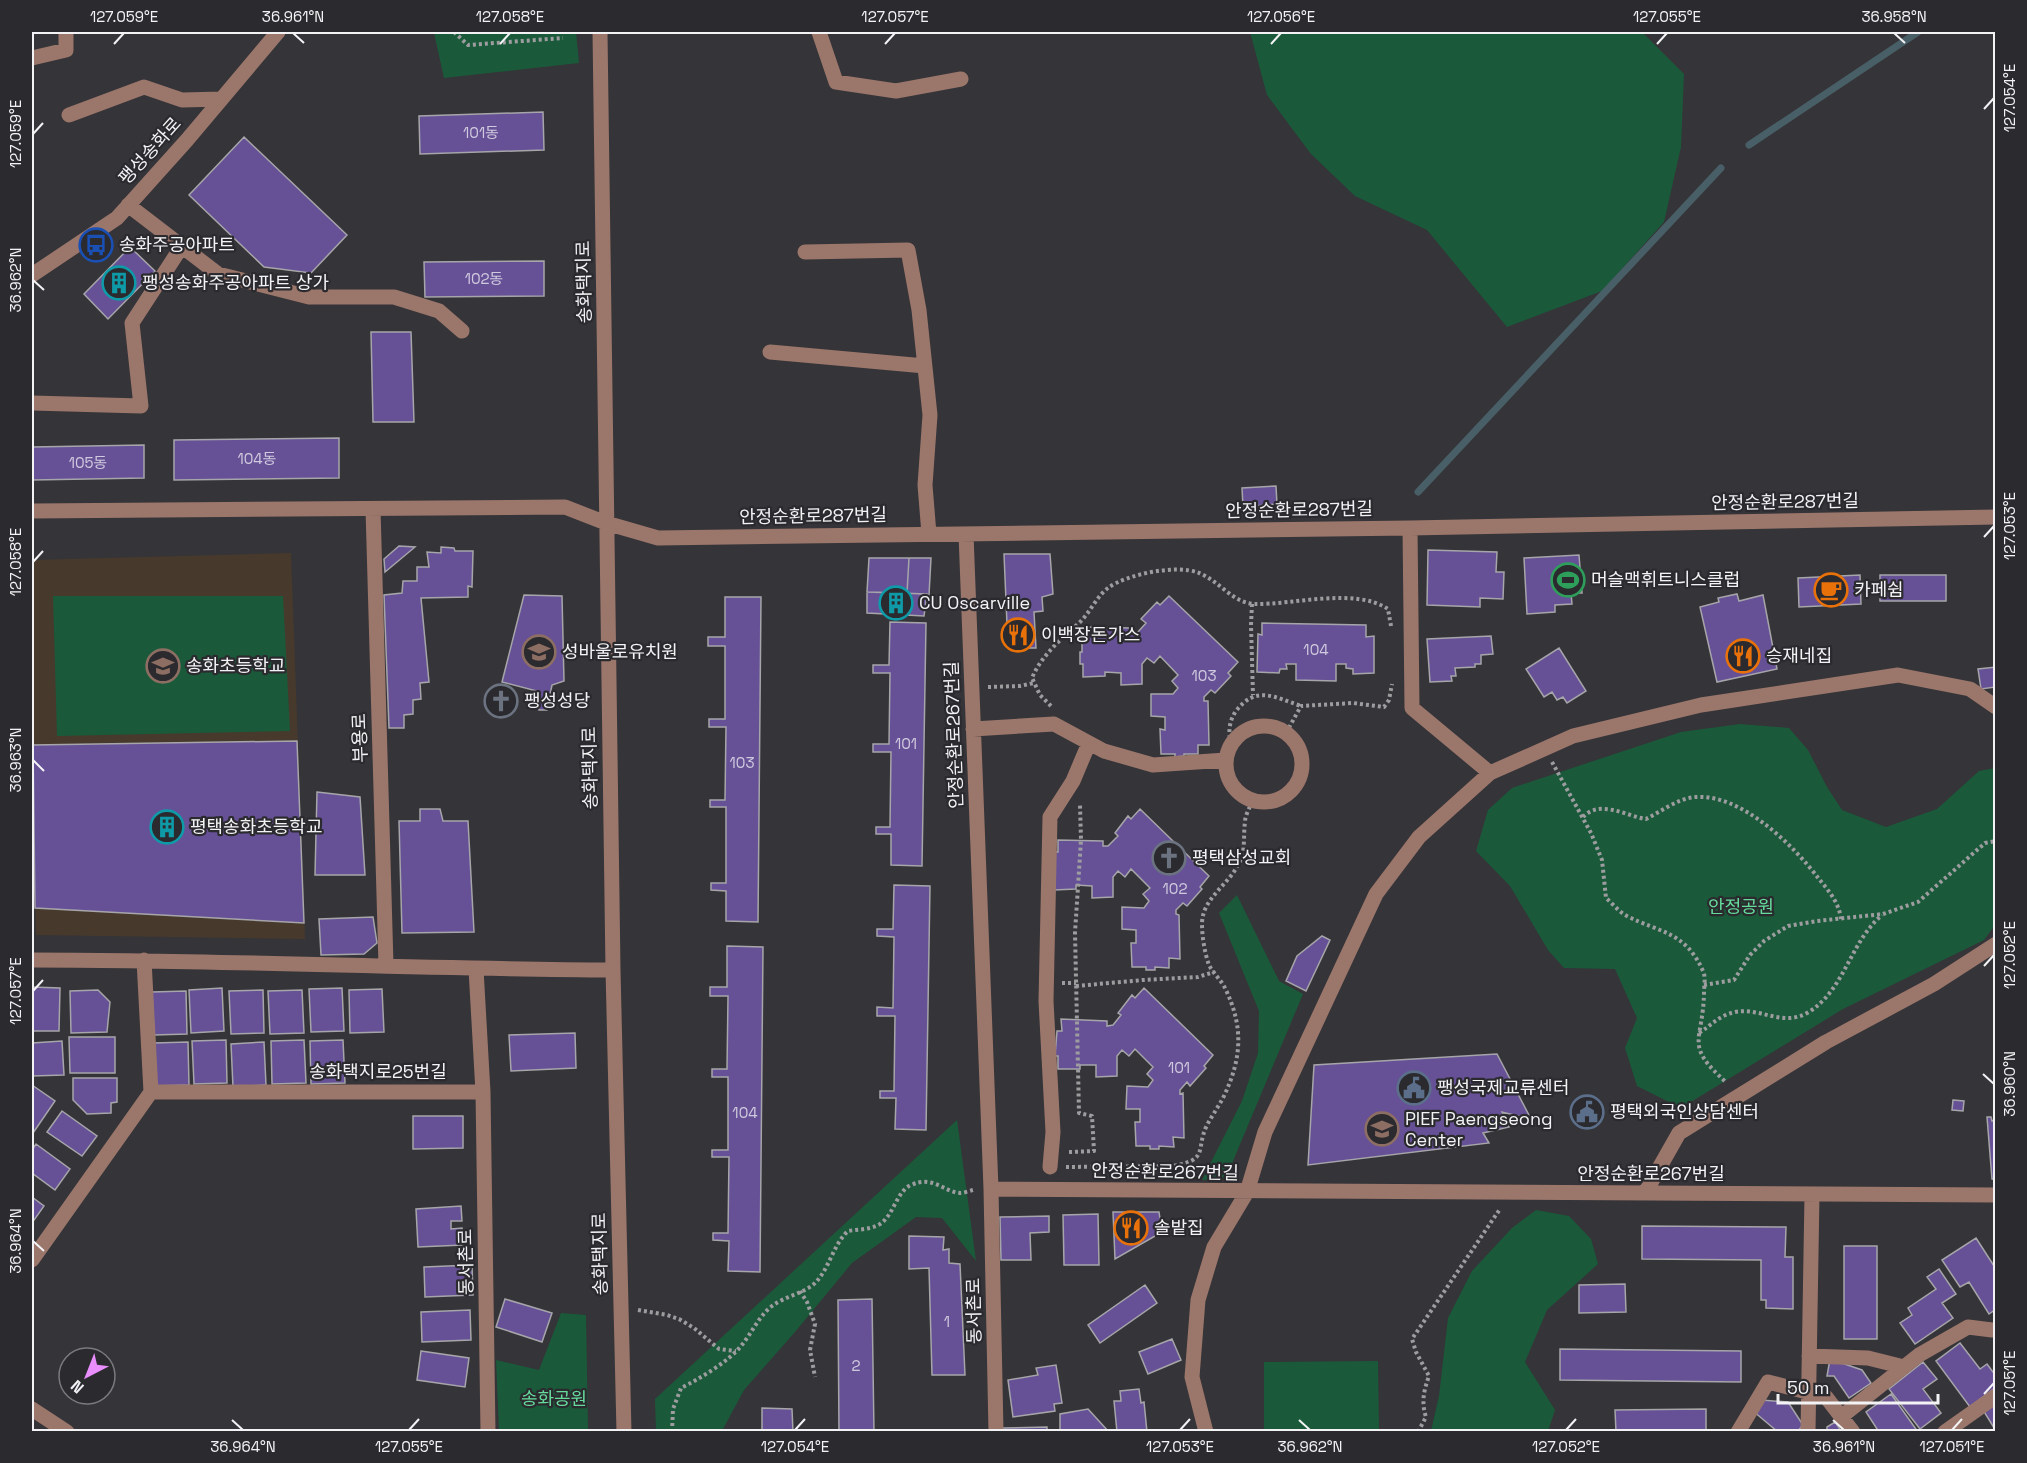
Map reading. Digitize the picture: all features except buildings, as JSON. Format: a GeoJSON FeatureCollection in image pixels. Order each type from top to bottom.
{"type":"FeatureCollection","features":[{"type":"Feature","properties":{"kind":"street"},"geometry":{"type":"LineString","coordinates":[[32,58],[66,50],[66,32]]}},
{"type":"Feature","properties":{"kind":"street","name":"팽성송화로"},"geometry":{"type":"LineString","coordinates":[[32,275],[117,218],[278,32]]}},
{"type":"Feature","properties":{"kind":"street","name":"송화택지로"},"geometry":{"type":"LineString","coordinates":[[600,32],[613,970],[624,1431]]}},
{"type":"Feature","properties":{"kind":"street"},"geometry":{"type":"LineString","coordinates":[[819,32],[836,82],[896,91],[961,79]]}},
{"type":"Feature","properties":{"kind":"street"},"geometry":{"type":"LineString","coordinates":[[69,115],[144,87],[182,100],[222,99]]}},
{"type":"Feature","properties":{"kind":"street"},"geometry":{"type":"LineString","coordinates":[[128,205],[218,274],[309,297],[394,297],[439,311],[462,331]]}},
{"type":"Feature","properties":{"kind":"street"},"geometry":{"type":"LineString","coordinates":[[32,403],[141,406],[132,323],[182,246]]}},
{"type":"Feature","properties":{"kind":"street"},"geometry":{"type":"LineString","coordinates":[[805,252],[908,250],[919,310],[930,416],[926,484],[929,534]]}},
{"type":"Feature","properties":{"kind":"street"},"geometry":{"type":"LineString","coordinates":[[770,352],[926,366]]}},
{"type":"Feature","properties":{"kind":"street"},"geometry":{"type":"LineString","coordinates":[[32,512],[565,507],[606,523]]}},
{"type":"Feature","properties":{"kind":"street","name":"부용로"},"geometry":{"type":"LineString","coordinates":[[373,509],[387,965]]}},
{"type":"Feature","properties":{"kind":"street","name":"안정순환로287번길"},"geometry":{"type":"LineString","coordinates":[[606,523],[658,538],[1410,528],[1995,517]]}},
{"type":"Feature","properties":{"kind":"street"},"geometry":{"type":"LineString","coordinates":[[1410,528],[1412,708],[1490,773]]}},
{"type":"Feature","properties":{"kind":"street","name":"안정순환로267번길"},"geometry":{"type":"LineString","coordinates":[[966,534],[991,1183],[1247,1192],[1995,1195]]}},
{"type":"Feature","properties":{"kind":"street"},"geometry":{"type":"LineString","coordinates":[[1206,1431],[1192,1377],[1198,1300],[1214,1247],[1247,1192],[1265,1132],[1376,894],[1419,837],[1490,773],[1573,736],[1701,705],[1898,675],[1970,689],[1995,707]]}},
{"type":"Feature","properties":{"kind":"street"},"geometry":{"type":"LineString","coordinates":[[973,729],[1054,724],[1104,751],[1153,765],[1226,760]]}},
{"type":"Feature","properties":{"kind":"street"},"geometry":{"type":"LineString","coordinates":[[1259,726],[1277,728],[1286,734],[1301,751],[1303,768],[1297,784],[1286,797],[1269,803],[1252,801],[1238,792],[1228,777],[1226,760],[1231,744],[1244,732],[1259,726]]}},
{"type":"Feature","properties":{"kind":"street"},"geometry":{"type":"LineString","coordinates":[[1051,1160],[1053,1132],[1046,1001],[1050,817],[1073,781],[1089,743]]}},
{"type":"Feature","properties":{"kind":"street"},"geometry":{"type":"LineString","coordinates":[[1645,1193],[1679,1133],[1826,1042],[1934,984],[1995,944]]}},
{"type":"Feature","properties":{"kind":"street"},"geometry":{"type":"LineString","coordinates":[[32,960],[144,960],[476,969],[613,970]]}},
{"type":"Feature","properties":{"kind":"street"},"geometry":{"type":"LineString","coordinates":[[32,1260],[151,1092],[144,960]]}},
{"type":"Feature","properties":{"kind":"street"},"geometry":{"type":"LineString","coordinates":[[476,969],[483,1092]]}},
{"type":"Feature","properties":{"kind":"street","name":"송화택지로25번길"},"geometry":{"type":"LineString","coordinates":[[151,1092],[483,1092]]}},
{"type":"Feature","properties":{"kind":"street","name":"동서촌로"},"geometry":{"type":"LineString","coordinates":[[483,1092],[488,1431]]}},
{"type":"Feature","properties":{"kind":"street","name":"동서촌로"},"geometry":{"type":"LineString","coordinates":[[991,1183],[996,1431]]}},
{"type":"Feature","properties":{"kind":"street"},"geometry":{"type":"LineString","coordinates":[[1808,1431],[1812,1194]]}},
{"type":"Feature","properties":{"kind":"street"},"geometry":{"type":"LineString","coordinates":[[1841,1417],[1919,1355],[1968,1327],[1994,1331]]}},
{"type":"Feature","properties":{"kind":"street"},"geometry":{"type":"LineString","coordinates":[[1809,1356],[1868,1358],[1904,1367]]}},
{"type":"Feature","properties":{"kind":"street"},"geometry":{"type":"LineString","coordinates":[[1738,1431],[1768,1382],[1826,1397],[1853,1431]]}},
{"type":"Feature","properties":{"kind":"street"},"geometry":{"type":"LineString","coordinates":[[1945,1431],[1995,1396]]}},
{"type":"Feature","properties":{"kind":"street"},"geometry":{"type":"LineString","coordinates":[[32,1409],[67,1431]]}},
{"type":"Feature","properties":{"kind":"path"},"geometry":{"type":"LineString","coordinates":[[453,32],[468,45],[563,38]]}},
{"type":"Feature","properties":{"kind":"path"},"geometry":{"type":"LineString","coordinates":[[1057,709],[1040,695],[1034,683],[1032,678],[1037,665],[1079,623],[1104,591],[1119,582],[1157,569],[1197,572],[1210,578],[1231,594],[1252,604],[1341,598],[1371,600],[1388,609],[1391,627]]}},
{"type":"Feature","properties":{"kind":"path"},"geometry":{"type":"LineString","coordinates":[[1252,604],[1253,696]]}},
{"type":"Feature","properties":{"kind":"path"},"geometry":{"type":"LineString","coordinates":[[1231,744],[1229,733],[1232,717],[1244,702],[1253,696],[1278,698],[1301,706],[1353,703],[1384,707],[1389,700],[1392,672]]}},
{"type":"Feature","properties":{"kind":"path"},"geometry":{"type":"LineString","coordinates":[[972,688],[1020,686],[1034,683]]}},
{"type":"Feature","properties":{"kind":"path"},"geometry":{"type":"LineString","coordinates":[[1286,734],[1301,706]]}},
{"type":"Feature","properties":{"kind":"path"},"geometry":{"type":"LineString","coordinates":[[1545,748],[1588,824],[1602,860],[1606,898],[1625,915],[1674,935],[1691,952],[1704,973],[1704,1003],[1698,1044],[1702,1058],[1738,1096]]}},
{"type":"Feature","properties":{"kind":"path"},"geometry":{"type":"LineString","coordinates":[[1051,1160],[1094,1151],[1092,1116],[1078,1113],[1075,933],[1081,810],[1073,781]]}},
{"type":"Feature","properties":{"kind":"path"},"geometry":{"type":"LineString","coordinates":[[1583,817],[1587,812],[1605,808],[1646,819],[1684,800],[1697,797],[1715,799],[1755,817],[1773,830],[1796,852],[1831,894],[1840,909],[1841,919]]}},
{"type":"Feature","properties":{"kind":"path"},"geometry":{"type":"LineString","coordinates":[[1051,1160],[1173,1166],[1184,1164],[1198,1157],[1205,1129],[1223,1098],[1238,1053],[1237,1020],[1224,987],[1210,966],[1202,923],[1204,910],[1240,861],[1244,849],[1245,820],[1252,801]]}},
{"type":"Feature","properties":{"kind":"path"},"geometry":{"type":"LineString","coordinates":[[1704,985],[1734,980],[1750,955],[1764,941],[1788,926],[1883,914],[1918,902],[1985,843],[1995,841]]}},
{"type":"Feature","properties":{"kind":"path"},"geometry":{"type":"LineString","coordinates":[[1699,1033],[1715,1019],[1736,1012],[1745,1011],[1785,1019],[1806,1013],[1823,1002],[1836,987],[1850,958],[1874,922],[1883,914]]}},
{"type":"Feature","properties":{"kind":"path"},"geometry":{"type":"LineString","coordinates":[[1076,986],[1198,977],[1214,972]]}},
{"type":"Feature","properties":{"kind":"path"},"geometry":{"type":"LineString","coordinates":[[672,1431],[673,1409],[681,1389],[736,1351],[764,1312],[783,1299],[815,1283],[848,1231],[872,1228],[881,1224],[894,1209],[904,1190],[914,1184],[941,1185],[958,1193],[972,1191],[991,1183]]}},
{"type":"Feature","properties":{"kind":"path"},"geometry":{"type":"LineString","coordinates":[[1418,1431],[1425,1417],[1423,1394],[1429,1376],[1412,1339],[1509,1193]]}},
{"type":"Feature","properties":{"kind":"path"},"geometry":{"type":"LineString","coordinates":[[800,1291],[807,1302],[815,1324],[810,1350],[815,1377]]}},
{"type":"Feature","properties":{"kind":"path"},"geometry":{"type":"LineString","coordinates":[[621,1306],[679,1319],[719,1349],[736,1351]]}},
{"type":"Feature","properties":{"kind":"shaded area","name":"송화초등학교"},"geometry":{"type":"Polygon","coordinates":[[[291,553],[305,939],[36,935],[32,772],[32,560],[291,553]]]}},
{"type":"Feature","properties":{"kind":"green space"},"geometry":{"type":"Polygon","coordinates":[[[576,32],[579,63],[444,78],[434,33],[576,32]]]}},
{"type":"Feature","properties":{"kind":"green space"},"geometry":{"type":"Polygon","coordinates":[[[1250,32],[1642,32],[1684,74],[1681,147],[1664,222],[1602,291],[1507,327],[1427,230],[1355,196],[1311,154],[1267,95],[1250,32]]]}},
{"type":"Feature","properties":{"kind":"green space"},"geometry":{"type":"Polygon","coordinates":[[[53,596],[283,596],[290,731],[57,736],[53,596]]]}},
{"type":"Feature","properties":{"kind":"green space","name":"안정공원"},"geometry":{"type":"Polygon","coordinates":[[[1740,724],[1789,728],[1808,750],[1842,810],[1886,827],[1937,809],[1979,771],[1995,768],[1995,925],[1984,940],[1843,1009],[1681,1108],[1637,1086],[1625,1048],[1637,1018],[1615,969],[1564,968],[1548,950],[1510,886],[1476,851],[1488,810],[1512,788],[1681,732],[1740,724]]]}},
{"type":"Feature","properties":{"kind":"green space"},"geometry":{"type":"Polygon","coordinates":[[[1237,895],[1279,981],[1303,994],[1228,1173],[1221,1179],[1202,1180],[1242,1101],[1258,1053],[1259,1011],[1219,913],[1237,895]]]}},
{"type":"Feature","properties":{"kind":"green space"},"geometry":{"type":"Polygon","coordinates":[[[957,1120],[976,1261],[942,1218],[916,1217],[852,1263],[744,1390],[722,1431],[656,1431],[655,1399],[957,1120]]]}},
{"type":"Feature","properties":{"kind":"green space"},"geometry":{"type":"Polygon","coordinates":[[[1536,1210],[1569,1216],[1591,1239],[1598,1264],[1547,1310],[1525,1362],[1555,1410],[1548,1431],[1431,1431],[1439,1396],[1448,1318],[1472,1271],[1512,1228],[1536,1210]]]}},
{"type":"Feature","properties":{"kind":"green space","name":"송화공원"},"geometry":{"type":"Polygon","coordinates":[[[561,1313],[586,1315],[588,1431],[499,1431],[496,1360],[539,1370],[561,1313]]]}},
{"type":"Feature","properties":{"kind":"green space"},"geometry":{"type":"Polygon","coordinates":[[[1378,1361],[1379,1431],[1264,1431],[1264,1362],[1378,1361]]]}},
{"type":"Feature","properties":{"kind":"waterway"},"geometry":{"type":"LineString","coordinates":[[1749,145],[1918,32]]}},
{"type":"Feature","properties":{"kind":"waterway"},"geometry":{"type":"LineString","coordinates":[[1418,492],[1721,168]]}},
{"type":"Feature","properties":{"kind":"place","name":"송화주공아파트"},"geometry":{"type":"Point","coordinates":[96,245]}},
{"type":"Feature","properties":{"kind":"place","name":"팽성송화주공아파트 상가"},"geometry":{"type":"Point","coordinates":[119,283]}},
{"type":"Feature","properties":{"kind":"place","name":"머슬맥휘트니스클럽"},"geometry":{"type":"Point","coordinates":[1568,580]}},
{"type":"Feature","properties":{"kind":"place","name":"카페쉼"},"geometry":{"type":"Point","coordinates":[1831,590]}},
{"type":"Feature","properties":{"kind":"place","name":"CU Oscarville"},"geometry":{"type":"Point","coordinates":[896,603]}},
{"type":"Feature","properties":{"kind":"place","name":"이백장돈가스"},"geometry":{"type":"Point","coordinates":[1018,635]}},
{"type":"Feature","properties":{"kind":"place","name":"성바울로유치원"},"geometry":{"type":"Point","coordinates":[539,652]}},
{"type":"Feature","properties":{"kind":"place","name":"승재네집"},"geometry":{"type":"Point","coordinates":[1743,656]}},
{"type":"Feature","properties":{"kind":"place","name":"송화초등학교"},"geometry":{"type":"Point","coordinates":[163,666]}},
{"type":"Feature","properties":{"kind":"place","name":"팽성성당"},"geometry":{"type":"Point","coordinates":[501,701]}},
{"type":"Feature","properties":{"kind":"place","name":"평택송화초등학교"},"geometry":{"type":"Point","coordinates":[167,827]}},
{"type":"Feature","properties":{"kind":"place","name":"평택삼성교회"},"geometry":{"type":"Point","coordinates":[1169,858]}},
{"type":"Feature","properties":{"kind":"place","name":"팽성국제교류센터"},"geometry":{"type":"Point","coordinates":[1414,1088]}},
{"type":"Feature","properties":{"kind":"place","name":"평택외국인상담센터"},"geometry":{"type":"Point","coordinates":[1587,1112]}},
{"type":"Feature","properties":{"kind":"place","name":"PIEF Paengseong Center"},"geometry":{"type":"Point","coordinates":[1382,1129]}},
{"type":"Feature","properties":{"kind":"place","name":"솔밭집"},"geometry":{"type":"Point","coordinates":[1131,1228]}}]}
